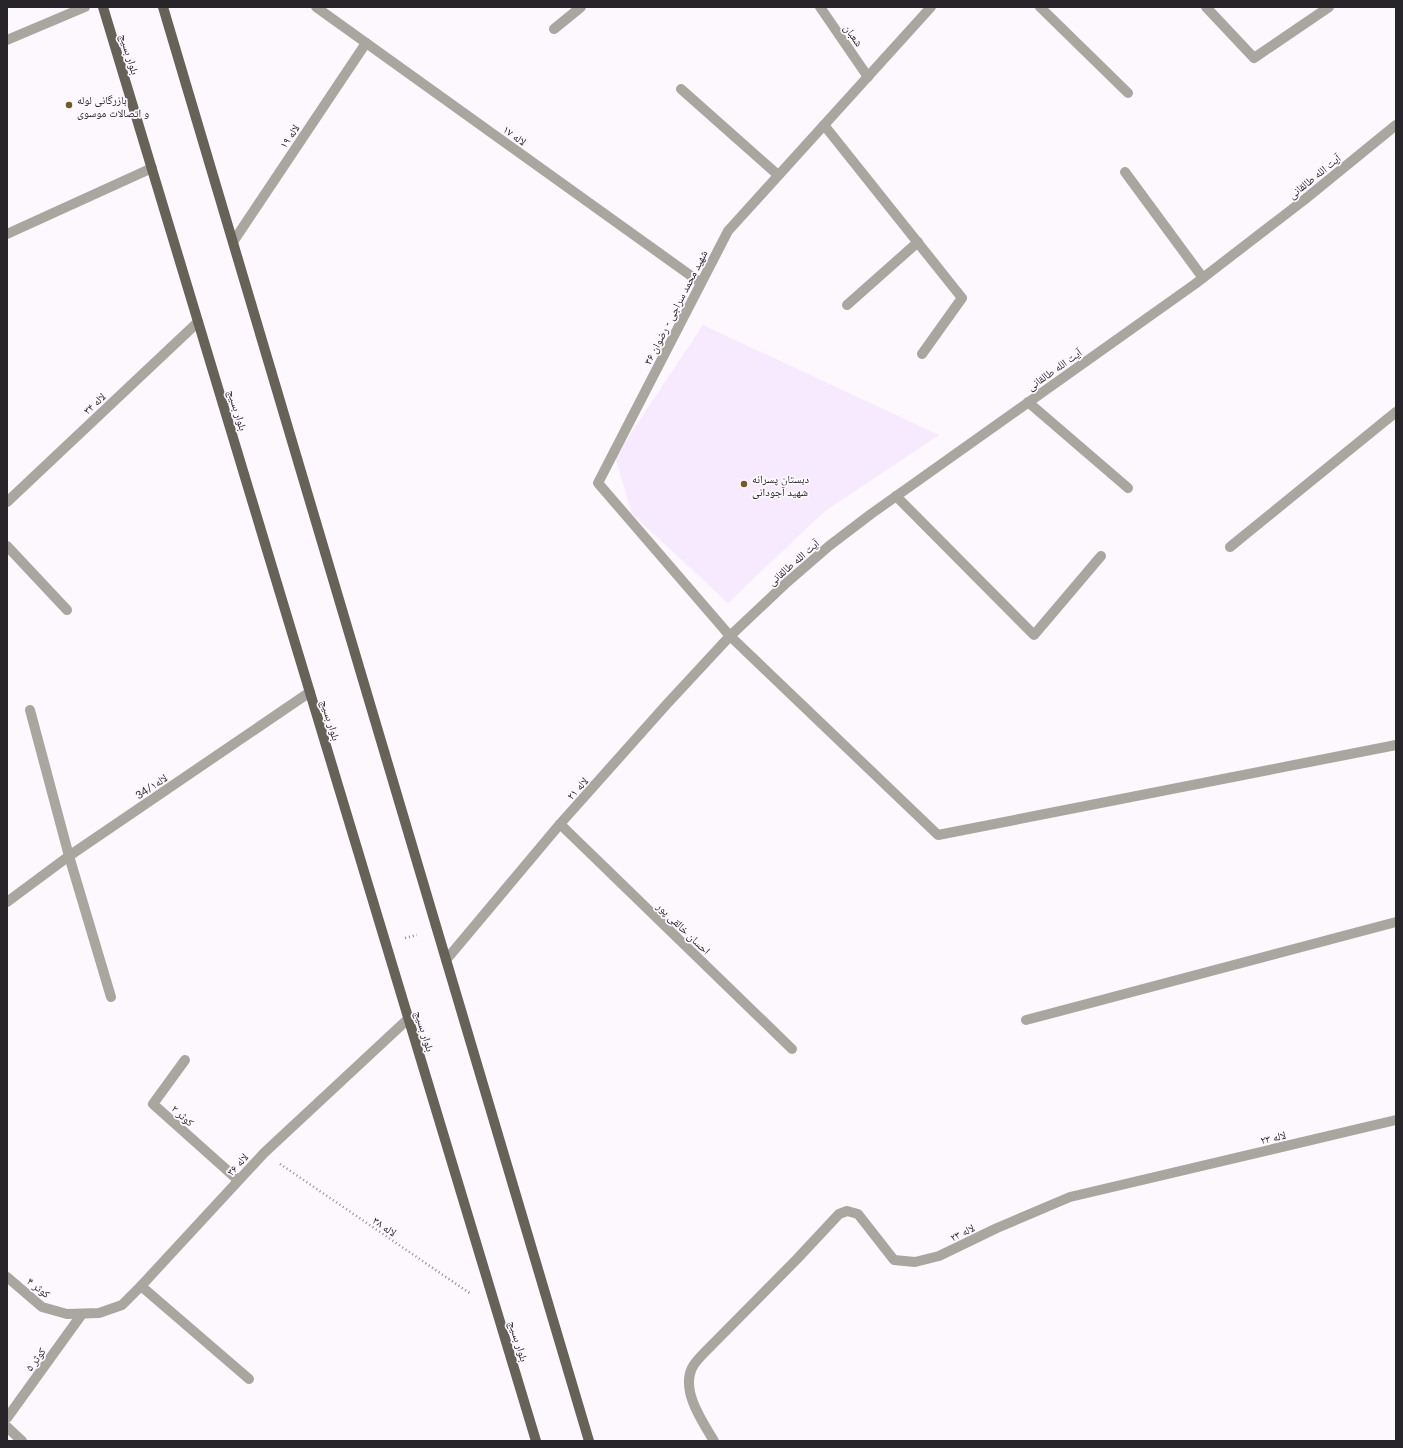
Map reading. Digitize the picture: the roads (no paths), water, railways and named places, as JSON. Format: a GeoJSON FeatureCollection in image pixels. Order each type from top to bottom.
{"type":"FeatureCollection","features":[{"type":"Feature","properties":{"kind":"main road","name":"بلوار بسیج"},"geometry":{"type":"LineString","coordinates":[[103,7],[536,1441]]}},
{"type":"Feature","properties":{"kind":"main road"},"geometry":{"type":"LineString","coordinates":[[163,7],[589,1441]]}},
{"type":"Feature","properties":{"kind":"street"},"geometry":{"type":"LineString","coordinates":[[7,40],[85,7]]}},
{"type":"Feature","properties":{"kind":"street","name":"لاله ۱۷"},"geometry":{"type":"LineString","coordinates":[[316,7],[701,283]]}},
{"type":"Feature","properties":{"kind":"street"},"geometry":{"type":"LineString","coordinates":[[554,29],[581,7]]}},
{"type":"Feature","properties":{"kind":"street","name":"شعبان"},"geometry":{"type":"LineString","coordinates":[[820,7],[868,77]]}},
{"type":"Feature","properties":{"kind":"street","name":"شهید محمد سراجی - رضوان ۳۶"},"geometry":{"type":"LineString","coordinates":[[730,636],[598,483],[728,231],[931,7]]}},
{"type":"Feature","properties":{"kind":"street"},"geometry":{"type":"LineString","coordinates":[[1040,7],[1128,93]]}},
{"type":"Feature","properties":{"kind":"street"},"geometry":{"type":"LineString","coordinates":[[1206,7],[1254,58],[1329,7]]}},
{"type":"Feature","properties":{"kind":"street","name":"لاله ۱۹"},"geometry":{"type":"LineString","coordinates":[[233,242],[366,43]]}},
{"type":"Feature","properties":{"kind":"street"},"geometry":{"type":"LineString","coordinates":[[681,89],[778,175]]}},
{"type":"Feature","properties":{"kind":"street"},"geometry":{"type":"LineString","coordinates":[[824,125],[962,298],[922,354]]}},
{"type":"Feature","properties":{"kind":"street","name":"آیت الله طالقانی"},"geometry":{"type":"LineString","coordinates":[[730,636],[784,584],[829,546],[896,496],[1203,278],[1304,200],[1396,125]]}},
{"type":"Feature","properties":{"kind":"street"},"geometry":{"type":"LineString","coordinates":[[7,234],[152,168]]}},
{"type":"Feature","properties":{"kind":"street"},"geometry":{"type":"LineString","coordinates":[[1125,172],[1203,278]]}},
{"type":"Feature","properties":{"kind":"street"},"geometry":{"type":"LineString","coordinates":[[847,305],[918,242]]}},
{"type":"Feature","properties":{"kind":"street","name":"لاله ۳۴"},"geometry":{"type":"LineString","coordinates":[[7,502],[198,322]]}},
{"type":"Feature","properties":{"kind":"street"},"geometry":{"type":"LineString","coordinates":[[1028,402],[1128,488]]}},
{"type":"Feature","properties":{"kind":"street"},"geometry":{"type":"LineString","coordinates":[[1230,547],[1396,412]]}},
{"type":"Feature","properties":{"kind":"street"},"geometry":{"type":"LineString","coordinates":[[896,496],[1034,636],[1101,556]]}},
{"type":"Feature","properties":{"kind":"street"},"geometry":{"type":"LineString","coordinates":[[7,546],[67,610]]}},
{"type":"Feature","properties":{"kind":"street"},"geometry":{"type":"LineString","coordinates":[[730,636],[938,835],[1396,745]]}},
{"type":"Feature","properties":{"kind":"street","name":"لاله ۲۱"},"geometry":{"type":"LineString","coordinates":[[446,960],[560,824],[730,636]]}},
{"type":"Feature","properties":{"kind":"street","name":"لاله34/۱"},"geometry":{"type":"LineString","coordinates":[[7,902],[69,856],[310,692]]}},
{"type":"Feature","properties":{"kind":"street"},"geometry":{"type":"LineString","coordinates":[[30,710],[69,856],[111,997]]}},
{"type":"Feature","properties":{"kind":"street","name":"احسان خالقی پور"},"geometry":{"type":"LineString","coordinates":[[560,824],[792,1049]]}},
{"type":"Feature","properties":{"kind":"street"},"geometry":{"type":"LineString","coordinates":[[1026,1020],[1396,922]]}},
{"type":"Feature","properties":{"kind":"street","name":"لاله ۳۶"},"geometry":{"type":"LineString","coordinates":[[82,1314],[100,1313],[122,1305],[142,1286],[264,1152],[409,1018]]}},
{"type":"Feature","properties":{"kind":"street","name":"کوثر ۲"},"geometry":{"type":"LineString","coordinates":[[186,1060],[152,1104],[238,1180]]}},
{"type":"Feature","properties":{"kind":"street","name":"لاله ۲۳"},"geometry":{"type":"LineString","coordinates":[[714,1441],[691,1397],[688,1381],[692,1367],[839,1214],[847,1211],[858,1214],[894,1260],[916,1262],[939,1256],[997,1228],[1070,1197],[1396,1120]]}},
{"type":"Feature","properties":{"kind":"street","name":"کوثر ۴"},"geometry":{"type":"LineString","coordinates":[[7,1277],[42,1307],[67,1314],[82,1314]]}},
{"type":"Feature","properties":{"kind":"street"},"geometry":{"type":"LineString","coordinates":[[142,1286],[249,1379]]}},
{"type":"Feature","properties":{"kind":"street","name":"کوثر ۵"},"geometry":{"type":"LineString","coordinates":[[7,1418],[82,1314]]}},
{"type":"Feature","properties":{"kind":"street"},"geometry":{"type":"LineString","coordinates":[[7,1426],[22,1441]]}},
{"type":"Feature","properties":{"kind":"place","name":"بازرگانی لوله و اتصالات موسوی"},"geometry":{"type":"Point","coordinates":[69,105]}},
{"type":"Feature","properties":{"kind":"place","name":"دبستان پسرانه شهید آجودانی"},"geometry":{"type":"Point","coordinates":[744,484]}}]}
